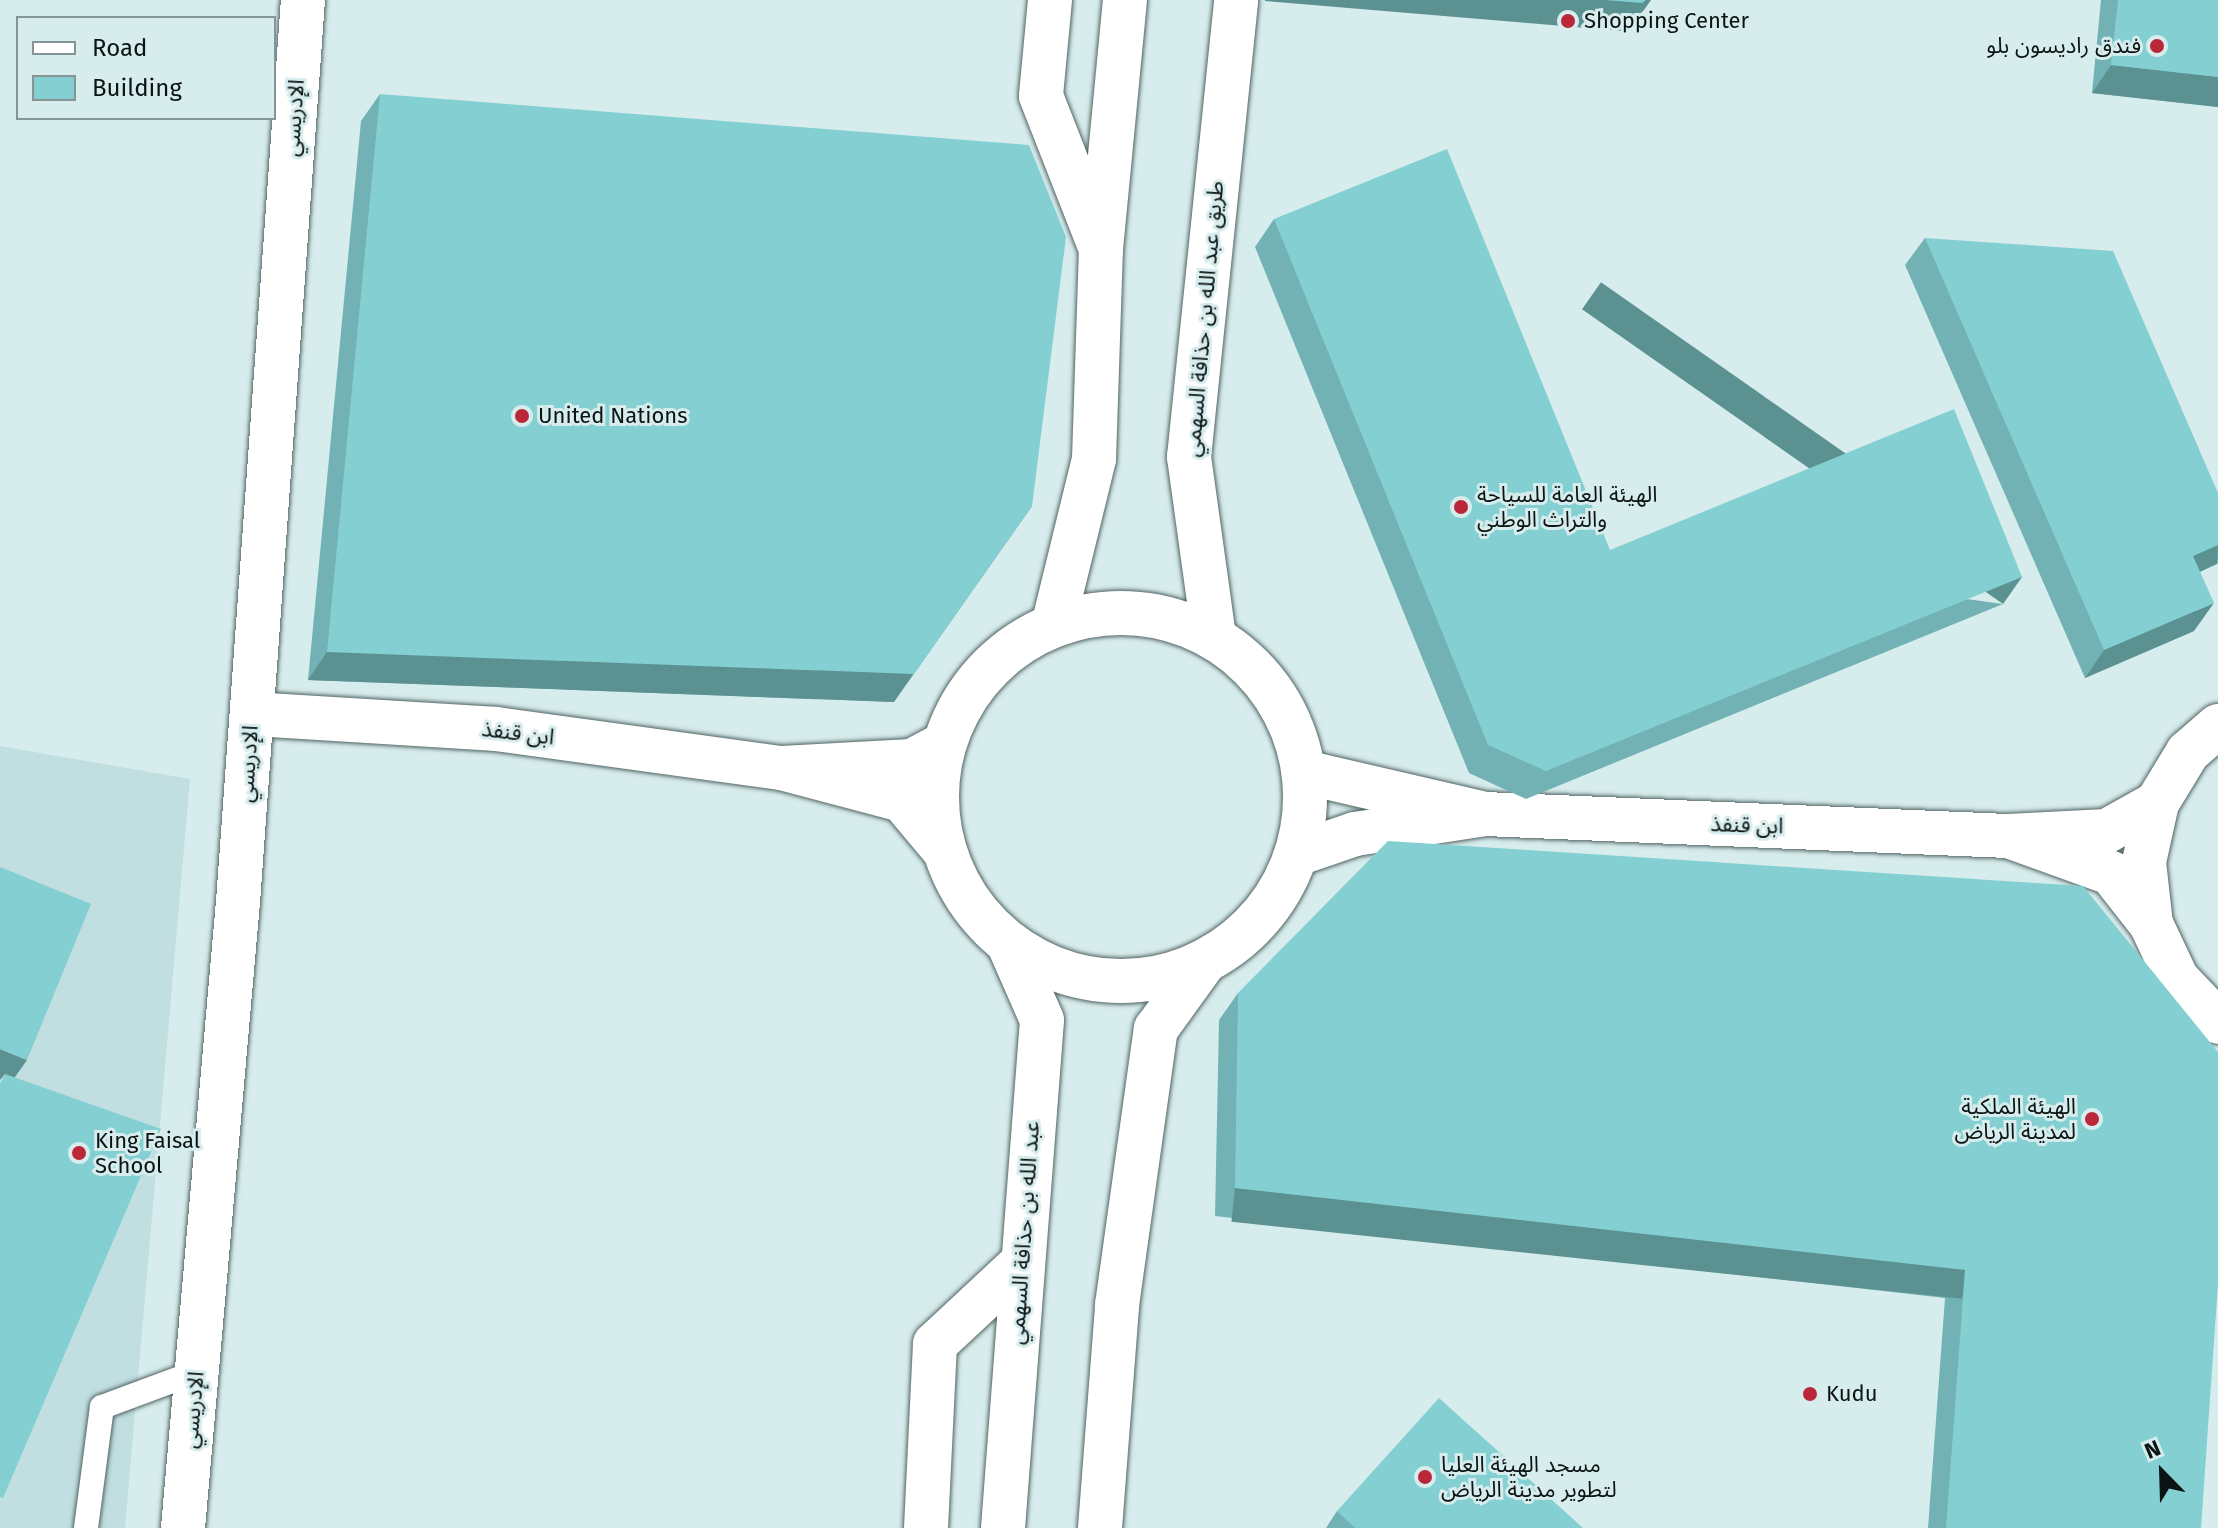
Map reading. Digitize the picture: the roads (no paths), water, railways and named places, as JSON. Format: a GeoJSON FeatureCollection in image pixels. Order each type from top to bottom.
{"type":"FeatureCollection","features":[{"type":"Feature","properties":{"kind":"street","name":"الإدريسي"},"geometry":{"type":"LineString","coordinates":[[183,1528],[252,714],[303,0]]}},
{"type":"Feature","properties":{"kind":"street"},"geometry":{"type":"LineString","coordinates":[[1050,0],[1041,96],[1101,249]]}},
{"type":"Feature","properties":{"kind":"street"},"geometry":{"type":"LineString","coordinates":[[1053,626],[1094,459],[1101,249],[1125,0]]}},
{"type":"Feature","properties":{"kind":"street","name":"طريق عبد الله بن حذافة السهمي"},"geometry":{"type":"LineString","coordinates":[[1214,637],[1189,457],[1236,0]]}},
{"type":"Feature","properties":{"kind":"street"},"geometry":{"type":"LineString","coordinates":[[782,768],[902,800],[943,849],[968,902],[1009,945],[1054,970],[1105,981],[1156,978],[1205,961],[1244,934],[1276,898],[1297,854],[1305,814],[1305,772],[1288,719],[1257,672],[1214,637],[1175,621],[1134,613],[1093,614],[1053,626],[1005,653],[967,694],[944,744],[936,796],[943,849]]}},
{"type":"Feature","properties":{"kind":"street","name":"ابن قنفذ"},"geometry":{"type":"LineString","coordinates":[[252,714],[496,729],[782,768]]}},
{"type":"Feature","properties":{"kind":"street"},"geometry":{"type":"LineString","coordinates":[[2151,924],[2144,862],[2157,803],[2188,752],[2218,726]]}},
{"type":"Feature","properties":{"kind":"street"},"geometry":{"type":"LineString","coordinates":[[782,768],[912,761],[944,744]]}},
{"type":"Feature","properties":{"kind":"street"},"geometry":{"type":"LineString","coordinates":[[1305,772],[1485,814]]}},
{"type":"Feature","properties":{"kind":"street"},"geometry":{"type":"LineString","coordinates":[[2008,836],[2107,831],[2157,803]]}},
{"type":"Feature","properties":{"kind":"street","name":"ابن قنفذ"},"geometry":{"type":"LineString","coordinates":[[1485,814],[2008,836]]}},
{"type":"Feature","properties":{"kind":"street"},"geometry":{"type":"LineString","coordinates":[[1297,854],[1355,834],[1485,814]]}},
{"type":"Feature","properties":{"kind":"street"},"geometry":{"type":"LineString","coordinates":[[2008,836],[2111,873],[2151,924],[2177,979],[2218,1022]]}},
{"type":"Feature","properties":{"kind":"street","name":"عبد الله بن حذافة السهمي"},"geometry":{"type":"LineString","coordinates":[[1003,1528],[1042,1020],[1009,945]]}},
{"type":"Feature","properties":{"kind":"street"},"geometry":{"type":"LineString","coordinates":[[1100,1528],[1117,1305],[1156,1029],[1205,961]]}},
{"type":"Feature","properties":{"kind":"street"},"geometry":{"type":"LineString","coordinates":[[926,1528],[935,1344],[1022,1263]]}},
{"type":"Feature","properties":{"kind":"lane"},"geometry":{"type":"LineString","coordinates":[[86,1528],[102,1407],[196,1372]]}},
{"type":"Feature","properties":{"kind":"place","name":"Shopping Center"},"geometry":{"type":"Point","coordinates":[1568,21]}},
{"type":"Feature","properties":{"kind":"place","name":"فندق راديسون بلو"},"geometry":{"type":"Point","coordinates":[2157,46]}},
{"type":"Feature","properties":{"kind":"place","name":"United Nations"},"geometry":{"type":"Point","coordinates":[522,416]}},
{"type":"Feature","properties":{"kind":"place","name":"الهيئة العامة للسياحة والتراث الوطني"},"geometry":{"type":"Point","coordinates":[1461,507]}},
{"type":"Feature","properties":{"kind":"place","name":"الهيئة الملكية لمدينة الرياض"},"geometry":{"type":"Point","coordinates":[2092,1119]}},
{"type":"Feature","properties":{"kind":"place","name":"King Faisal School"},"geometry":{"type":"Point","coordinates":[79,1153]}},
{"type":"Feature","properties":{"kind":"place","name":"Kudu"},"geometry":{"type":"Point","coordinates":[1810,1394]}},
{"type":"Feature","properties":{"kind":"place","name":"مسجد الهيئة العليا لتطوير مدينة الرياض"},"geometry":{"type":"Point","coordinates":[1425,1477]}}]}
